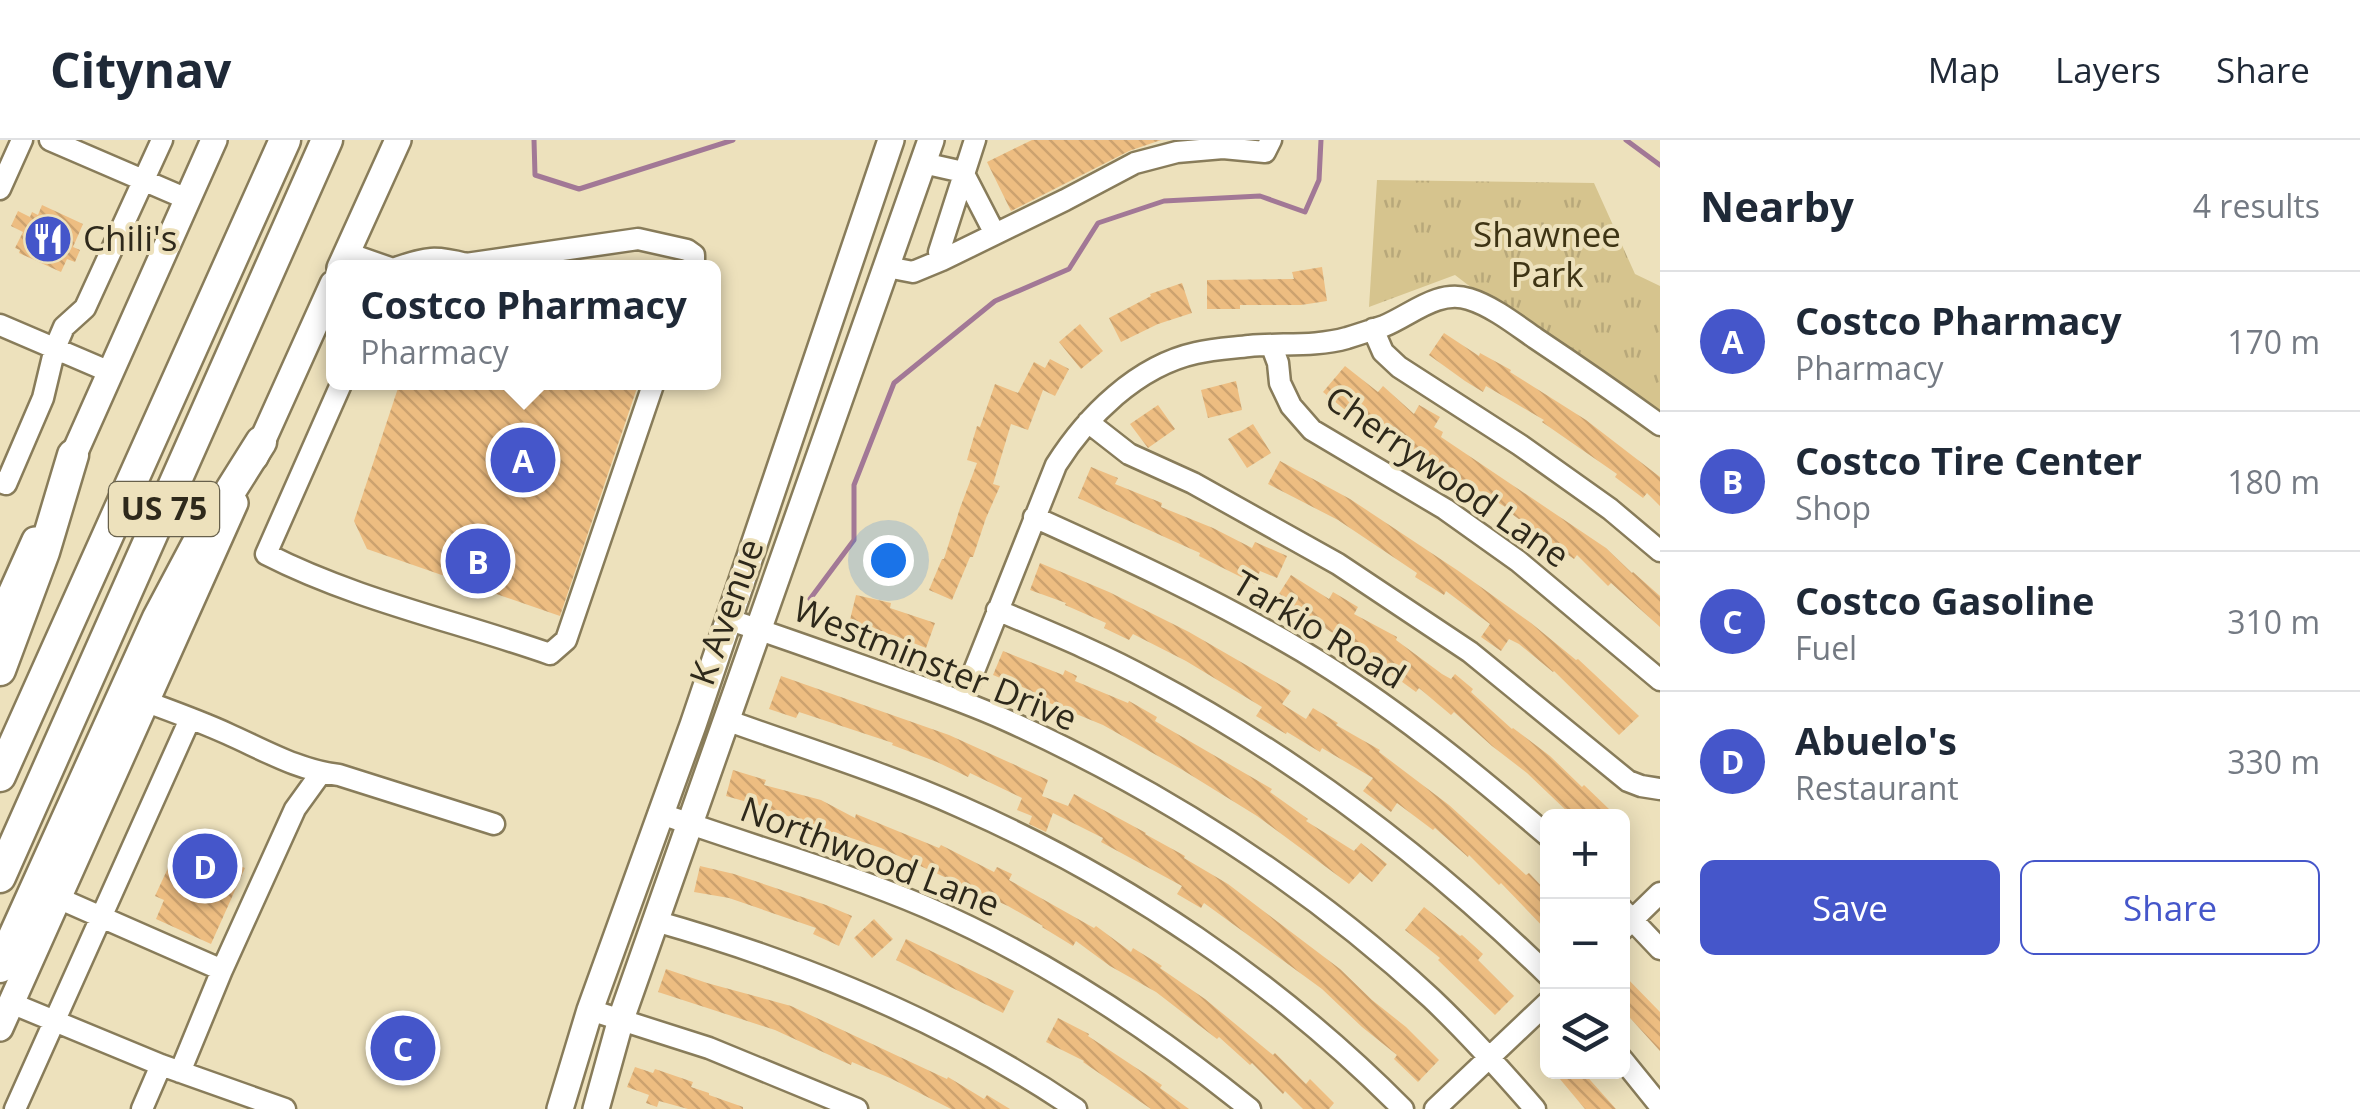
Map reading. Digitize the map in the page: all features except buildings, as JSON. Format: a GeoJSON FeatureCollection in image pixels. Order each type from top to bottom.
{"type":"FeatureCollection","features":[{"type":"Feature","properties":{"kind":"highway","name":"US 75"},"geometry":{"type":"LineString","coordinates":[[0,776],[285,140]]}},
{"type":"Feature","properties":{"kind":"highway","name":"US 75"},"geometry":{"type":"LineString","coordinates":[[0,877],[328,140]]}},
{"type":"Feature","properties":{"kind":"highway"},"geometry":{"type":"LineString","coordinates":[[0,966],[158,618],[200,538],[261,442]]}},
{"type":"Feature","properties":{"kind":"highway"},"geometry":{"type":"LineString","coordinates":[[0,670],[44,552],[73,454]]}},
{"type":"Feature","properties":{"kind":"main road"},"geometry":{"type":"LineString","coordinates":[[0,618],[214,140]]}},
{"type":"Feature","properties":{"kind":"main road"},"geometry":{"type":"LineString","coordinates":[[343,260],[398,140]]}},
{"type":"Feature","properties":{"kind":"main road"},"geometry":{"type":"LineString","coordinates":[[889,145],[927,152]]}},
{"type":"Feature","properties":{"kind":"main road","name":"K Avenue"},"geometry":{"type":"LineString","coordinates":[[560,1109],[590,1010],[693,725],[889,145]]}},
{"type":"Feature","properties":{"kind":"main road","name":"K Avenue"},"geometry":{"type":"LineString","coordinates":[[596,1109],[621,1019],[927,152]]}},
{"type":"Feature","properties":{"kind":"main road"},"geometry":{"type":"LineString","coordinates":[[0,1028],[326,299]]}},
{"type":"Feature","properties":{"kind":"street"},"geometry":{"type":"LineString","coordinates":[[0,189],[22,140]]}},
{"type":"Feature","properties":{"kind":"street"},"geometry":{"type":"LineString","coordinates":[[50,140],[187,199]]}},
{"type":"Feature","properties":{"kind":"street"},"geometry":{"type":"LineString","coordinates":[[2,488],[43,398],[64,327],[85,308],[162,140]]}},
{"type":"Feature","properties":{"kind":"street"},"geometry":{"type":"LineString","coordinates":[[942,260],[939,252],[975,140]]}},
{"type":"Feature","properties":{"kind":"street"},"geometry":{"type":"LineString","coordinates":[[886,267],[912,272],[942,260],[1135,163],[1177,152],[1223,148],[1266,152],[1271,140]]}},
{"type":"Feature","properties":{"kind":"street"},"geometry":{"type":"LineString","coordinates":[[927,152],[964,172],[995,234]]}},
{"type":"Feature","properties":{"kind":"street"},"geometry":{"type":"LineString","coordinates":[[494,260],[638,239],[687,250],[694,260]]}},
{"type":"Feature","properties":{"kind":"street"},"geometry":{"type":"LineString","coordinates":[[418,260],[451,260]]}},
{"type":"Feature","properties":{"kind":"street"},"geometry":{"type":"LineString","coordinates":[[962,701],[1056,465],[1102,407],[1169,362],[1195,353],[1344,339],[1450,296],[1472,300],[1517,326],[1660,425]]}},
{"type":"Feature","properties":{"kind":"street"},"geometry":{"type":"LineString","coordinates":[[0,325],[110,372]]}},
{"type":"Feature","properties":{"kind":"street"},"geometry":{"type":"LineString","coordinates":[[1373,329],[1382,352],[1399,367],[1520,444],[1610,509],[1660,551]]}},
{"type":"Feature","properties":{"kind":"street","name":"Cherrywood Lane"},"geometry":{"type":"LineString","coordinates":[[1272,347],[1280,383],[1292,406],[1312,430],[1445,509],[1518,561],[1660,680]]}},
{"type":"Feature","properties":{"kind":"street"},"geometry":{"type":"LineString","coordinates":[[338,390],[266,554],[318,578],[550,654],[566,640],[651,390]]}},
{"type":"Feature","properties":{"kind":"street"},"geometry":{"type":"LineString","coordinates":[[1088,422],[1129,454],[1193,484],[1338,564],[1470,652],[1628,781],[1660,788]]}},
{"type":"Feature","properties":{"kind":"street","name":"Tarkio Road"},"geometry":{"type":"LineString","coordinates":[[1034,517],[1120,555],[1302,652],[1373,697],[1464,764],[1540,829]]}},
{"type":"Feature","properties":{"kind":"street"},"geometry":{"type":"LineString","coordinates":[[997,610],[1150,680],[1251,739],[1362,814],[1540,968]]}},
{"type":"Feature","properties":{"kind":"street","name":"Westminster Drive"},"geometry":{"type":"LineString","coordinates":[[727,619],[962,701],[1110,771],[1207,826],[1356,934],[1432,999],[1535,1109]]}},
{"type":"Feature","properties":{"kind":"street"},"geometry":{"type":"LineString","coordinates":[[147,702],[321,773],[494,824]]}},
{"type":"Feature","properties":{"kind":"street"},"geometry":{"type":"LineString","coordinates":[[15,1109],[190,718]]}},
{"type":"Feature","properties":{"kind":"street"},"geometry":{"type":"LineString","coordinates":[[726,720],[924,791],[1084,868],[1165,916],[1268,988],[1404,1109]]}},
{"type":"Feature","properties":{"kind":"street"},"geometry":{"type":"LineString","coordinates":[[142,1109],[170,1069],[222,970],[295,809],[321,773]]}},
{"type":"Feature","properties":{"kind":"street","name":"Northwood Lane"},"geometry":{"type":"LineString","coordinates":[[659,813],[805,861],[926,907],[1013,949],[1106,1003],[1194,1064],[1250,1109]]}},
{"type":"Feature","properties":{"kind":"street"},"geometry":{"type":"LineString","coordinates":[[1630,917],[1660,894]]}},
{"type":"Feature","properties":{"kind":"street"},"geometry":{"type":"LineString","coordinates":[[58,898],[222,970]]}},
{"type":"Feature","properties":{"kind":"street"},"geometry":{"type":"LineString","coordinates":[[655,921],[804,969],[861,992],[968,1045],[1076,1109]]}},
{"type":"Feature","properties":{"kind":"street"},"geometry":{"type":"LineString","coordinates":[[1630,924],[1660,950]]}},
{"type":"Feature","properties":{"kind":"street"},"geometry":{"type":"LineString","coordinates":[[11,1003],[255,1104],[285,1109]]}},
{"type":"Feature","properties":{"kind":"street"},"geometry":{"type":"LineString","coordinates":[[590,1010],[709,1048],[857,1109]]}},
{"type":"Feature","properties":{"kind":"street"},"geometry":{"type":"LineString","coordinates":[[1435,1109],[1540,1010]]}},
{"type":"Feature","properties":{"kind":"street"},"geometry":{"type":"LineString","coordinates":[[1630,1069],[1660,1106]]}},
{"type":"Feature","properties":{"kind":"green space","name":"Shawnee Park"},"geometry":{"type":"Polygon","coordinates":[[[1377,180],[1594,183],[1635,274],[1660,286],[1660,432],[1455,275],[1369,307],[1377,180]]]}},
{"type":"Feature","properties":{"kind":"waterway"},"geometry":{"type":"LineString","coordinates":[[534,140],[535,175],[579,189],[733,140]]}},
{"type":"Feature","properties":{"kind":"waterway"},"geometry":{"type":"LineString","coordinates":[[810,599],[854,540],[854,485],[894,383],[995,301],[1069,269],[1098,223],[1164,201],[1260,196],[1305,212],[1319,180],[1321,140]]}},
{"type":"Feature","properties":{"kind":"waterway"},"geometry":{"type":"LineString","coordinates":[[1626,140],[1660,165]]}},
{"type":"Feature","properties":{"kind":"place","name":"Chili's"},"geometry":{"type":"Point","coordinates":[48,239]}},
{"type":"Feature","properties":{"kind":"place","name":"Costco Pharmacy"},"geometry":{"type":"Point","coordinates":[523,460]}},
{"type":"Feature","properties":{"kind":"place","name":"Costco Tire Center"},"geometry":{"type":"Point","coordinates":[478,561]}},
{"type":"Feature","properties":{"kind":"place","name":"Abuelo's"},"geometry":{"type":"Point","coordinates":[205,866]}},
{"type":"Feature","properties":{"kind":"place","name":"Costco Gasoline"},"geometry":{"type":"Point","coordinates":[403,1048]}}]}
